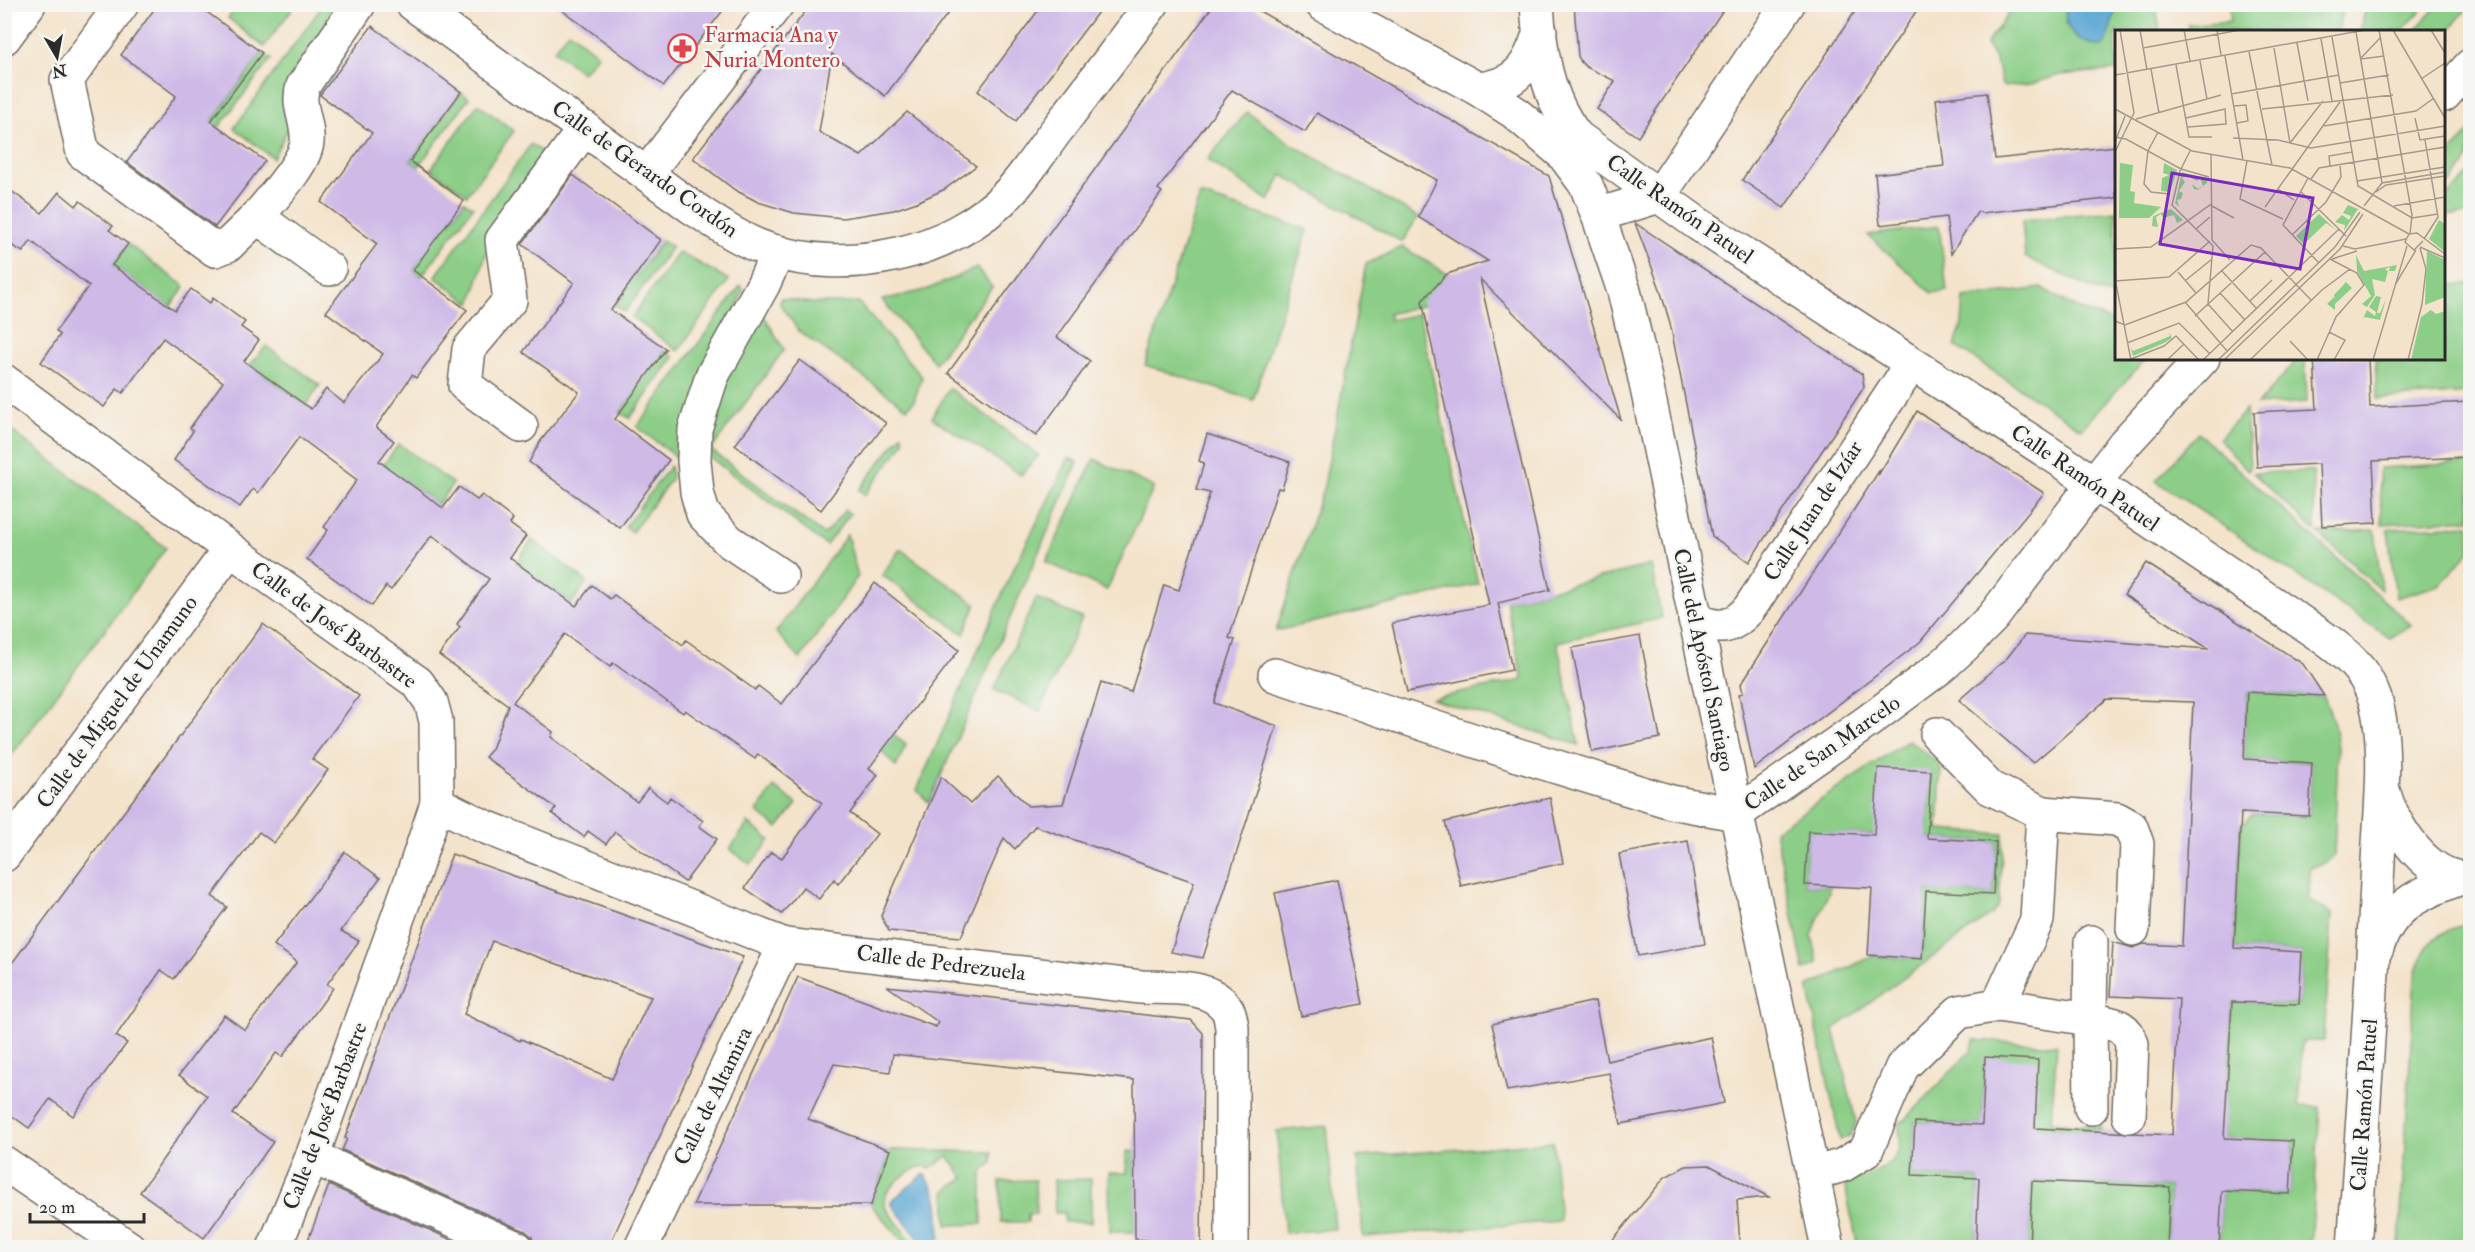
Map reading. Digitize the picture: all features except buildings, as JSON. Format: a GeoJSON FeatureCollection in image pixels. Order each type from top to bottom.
{"type":"FeatureCollection","features":[{"type":"Feature","properties":{"kind":"street"},"geometry":{"type":"LineString","coordinates":[[4,38],[29,4]]}},
{"type":"Feature","properties":{"kind":"street"},"geometry":{"type":"LineString","coordinates":[[122,4],[67,80],[83,153],[215,250],[228,245],[257,217],[303,157],[307,142],[299,97],[303,86],[359,4]]}},
{"type":"Feature","properties":{"kind":"street","name":"Calle de Gerardo Cordón"},"geometry":{"type":"LineString","coordinates":[[413,4],[690,206],[731,232],[778,252],[807,259],[843,263],[917,249],[972,224],[1009,193],[1152,4]]}},
{"type":"Feature","properties":{"kind":"street"},"geometry":{"type":"LineString","coordinates":[[647,173],[777,4]]}},
{"type":"Feature","properties":{"kind":"street","name":"Calle del Apóstol Santiago"},"geometry":{"type":"LineString","coordinates":[[1322,4],[1478,89],[1514,112],[1563,154],[1586,185],[1624,291],[1644,374],[1828,1248]]}},
{"type":"Feature","properties":{"kind":"street"},"geometry":{"type":"LineString","coordinates":[[1598,215],[1659,196],[1788,4]]}},
{"type":"Feature","properties":{"kind":"street"},"geometry":{"type":"LineString","coordinates":[[1478,89],[1503,85],[1517,76],[1534,51],[1538,18]]}},
{"type":"Feature","properties":{"kind":"street","name":"Calle Ramón Patuel"},"geometry":{"type":"LineString","coordinates":[[1538,18],[1547,77],[1563,120],[1577,137],[1659,196],[2343,651],[2363,672],[2375,700],[2381,737],[2381,783],[2373,962],[2354,1248]]}},
{"type":"Feature","properties":{"kind":"street"},"geometry":{"type":"LineString","coordinates":[[2445,94],[2470,66]]}},
{"type":"Feature","properties":{"kind":"street"},"geometry":{"type":"LineString","coordinates":[[521,426],[465,385],[469,349],[510,300],[502,240],[585,128]]}},
{"type":"Feature","properties":{"kind":"street"},"geometry":{"type":"LineString","coordinates":[[257,217],[329,269]]}},
{"type":"Feature","properties":{"kind":"street"},"geometry":{"type":"LineString","coordinates":[[778,252],[763,285],[712,376],[695,429],[694,461],[697,492],[704,514],[729,541],[781,576]]}},
{"type":"Feature","properties":{"kind":"street","name":"Calle Juan de Izíar"},"geometry":{"type":"LineString","coordinates":[[1695,620],[1711,626],[1723,626],[1736,623],[1749,609],[1901,380],[1906,360]]}},
{"type":"Feature","properties":{"kind":"street","name":"Calle de San Marcelo"},"geometry":{"type":"LineString","coordinates":[[1275,675],[1518,755],[1671,802],[1736,814],[1942,666],[1993,617],[2124,444],[2201,360]]}},
{"type":"Feature","properties":{"kind":"street","name":"Calle de José Barbastre"},"geometry":{"type":"LineString","coordinates":[[4,381],[230,549],[418,683],[431,702],[436,721],[436,803],[412,878],[312,1157],[274,1248]]}},
{"type":"Feature","properties":{"kind":"street","name":"Calle de Miguel de Unamuno"},"geometry":{"type":"LineString","coordinates":[[4,855],[230,549]]}},
{"type":"Feature","properties":{"kind":"street"},"geometry":{"type":"LineString","coordinates":[[1937,734],[1990,788],[2043,813],[2117,819],[2131,827],[2137,844],[2133,929]]}},
{"type":"Feature","properties":{"kind":"street"},"geometry":{"type":"LineString","coordinates":[[2381,783],[2386,803],[2402,835],[2438,870],[2464,879]]}},
{"type":"Feature","properties":{"kind":"street","name":"Calle de Pedrezuela"},"geometry":{"type":"LineString","coordinates":[[436,803],[494,830],[785,945],[1141,987],[1198,990],[1214,996],[1228,1009],[1232,1027],[1232,1248]]}},
{"type":"Feature","properties":{"kind":"street"},"geometry":{"type":"LineString","coordinates":[[1998,1005],[2037,920],[2043,813]]}},
{"type":"Feature","properties":{"kind":"street","name":"Calle Ramón Patuel"},"geometry":{"type":"LineString","coordinates":[[2373,962],[2387,922],[2401,908],[2431,889],[2464,879]]}},
{"type":"Feature","properties":{"kind":"street"},"geometry":{"type":"LineString","coordinates":[[2091,942],[2091,1108]]}},
{"type":"Feature","properties":{"kind":"street","name":"Calle de Altamira"},"geometry":{"type":"LineString","coordinates":[[641,1248],[785,945]]}},
{"type":"Feature","properties":{"kind":"street"},"geometry":{"type":"LineString","coordinates":[[1813,1174],[1843,1165],[1866,1150],[1902,1067],[1959,1012],[1998,1005],[2090,1019],[2122,1027],[2130,1034],[2132,1044],[2129,1116]]}},
{"type":"Feature","properties":{"kind":"street"},"geometry":{"type":"LineString","coordinates":[[312,1157],[517,1248]]}},
{"type":"Feature","properties":{"kind":"street"},"geometry":{"type":"LineString","coordinates":[[4,1163],[129,1248]]}},
{"type":"Feature","properties":{"kind":"green space"},"geometry":{"type":"Polygon","coordinates":[[[2229,4],[2345,5],[2338,30],[2188,30],[2188,25],[2231,21],[2229,4]]]}},
{"type":"Feature","properties":{"kind":"green space"},"geometry":{"type":"Polygon","coordinates":[[[2369,4],[2426,5],[2403,30],[2360,30],[2369,4]]]}},
{"type":"Feature","properties":{"kind":"green space"},"geometry":{"type":"Polygon","coordinates":[[[237,5],[295,5],[264,47],[228,18],[237,5]]]}},
{"type":"Feature","properties":{"kind":"green space"},"geometry":{"type":"Polygon","coordinates":[[[323,5],[338,5],[292,84],[291,123],[273,158],[234,128],[323,5]]]}},
{"type":"Feature","properties":{"kind":"green space"},"geometry":{"type":"Polygon","coordinates":[[[2020,5],[2156,5],[2160,30],[2115,30],[2115,70],[2060,75],[2031,84],[2005,87],[2002,85],[1996,60],[1986,44],[2013,8],[2020,5]]]}},
{"type":"Feature","properties":{"kind":"green space"},"geometry":{"type":"Polygon","coordinates":[[[2438,5],[2470,5],[2445,35],[2445,30],[2415,30],[2438,5]]]}},
{"type":"Feature","properties":{"kind":"green space"},"geometry":{"type":"Polygon","coordinates":[[[569,31],[598,55],[582,73],[554,50],[569,31]]]}},
{"type":"Feature","properties":{"kind":"green space"},"geometry":{"type":"Polygon","coordinates":[[[262,53],[271,59],[219,127],[211,122],[262,53]]]}},
{"type":"Feature","properties":{"kind":"green space"},"geometry":{"type":"Polygon","coordinates":[[[461,92],[469,98],[418,167],[410,161],[461,92]]]}},
{"type":"Feature","properties":{"kind":"green space"},"geometry":{"type":"Polygon","coordinates":[[[478,104],[514,131],[467,195],[431,169],[478,104]]]}},
{"type":"Feature","properties":{"kind":"green space"},"geometry":{"type":"Polygon","coordinates":[[[1247,112],[1293,145],[1418,217],[1402,242],[1282,175],[1269,201],[1207,160],[1247,112]]]}},
{"type":"Feature","properties":{"kind":"green space"},"geometry":{"type":"Polygon","coordinates":[[[2470,131],[2468,158],[2457,176],[2445,189],[2445,160],[2470,131]]]}},
{"type":"Feature","properties":{"kind":"green space"},"geometry":{"type":"Polygon","coordinates":[[[531,144],[544,154],[492,235],[471,304],[435,277],[531,144]]]}},
{"type":"Feature","properties":{"kind":"green space"},"geometry":{"type":"Polygon","coordinates":[[[2470,172],[2470,214],[2445,216],[2445,200],[2470,172]]]}},
{"type":"Feature","properties":{"kind":"green space"},"geometry":{"type":"Polygon","coordinates":[[[1200,195],[1308,230],[1253,400],[1145,365],[1200,195]]]}},
{"type":"Feature","properties":{"kind":"green space"},"geometry":{"type":"Polygon","coordinates":[[[464,201],[473,207],[422,276],[413,270],[446,220],[449,222],[464,201]]]}},
{"type":"Feature","properties":{"kind":"green space"},"geometry":{"type":"Polygon","coordinates":[[[2115,211],[2115,297],[2095,290],[2025,257],[2022,220],[2115,211]]]}},
{"type":"Feature","properties":{"kind":"green space"},"geometry":{"type":"Polygon","coordinates":[[[1939,226],[1947,291],[1932,293],[1868,235],[1939,226]]]}},
{"type":"Feature","properties":{"kind":"green space"},"geometry":{"type":"Polygon","coordinates":[[[662,241],[672,247],[625,312],[615,305],[625,291],[622,289],[644,260],[647,262],[662,241]]]}},
{"type":"Feature","properties":{"kind":"green space"},"geometry":{"type":"Polygon","coordinates":[[[128,244],[185,287],[170,307],[112,265],[128,244]]]}},
{"type":"Feature","properties":{"kind":"green space"},"geometry":{"type":"Polygon","coordinates":[[[1402,247],[1478,292],[1388,314],[1390,320],[1419,314],[1478,584],[1276,631],[1324,486],[1366,264],[1402,247]]]}},
{"type":"Feature","properties":{"kind":"green space"},"geometry":{"type":"Polygon","coordinates":[[[679,252],[729,280],[678,351],[632,317],[679,252]]]}},
{"type":"Feature","properties":{"kind":"green space"},"geometry":{"type":"Polygon","coordinates":[[[977,268],[992,287],[935,363],[882,300],[926,290],[977,268]]]}},
{"type":"Feature","properties":{"kind":"green space"},"geometry":{"type":"Polygon","coordinates":[[[2470,284],[2470,393],[2377,399],[2375,360],[2445,360],[2445,285],[2470,284]]]}},
{"type":"Feature","properties":{"kind":"green space"},"geometry":{"type":"Polygon","coordinates":[[[741,285],[743,291],[680,460],[637,427],[741,285]]]}},
{"type":"Feature","properties":{"kind":"green space"},"geometry":{"type":"Polygon","coordinates":[[[2042,288],[2074,307],[2115,322],[2115,360],[2145,360],[2081,429],[1955,346],[1962,324],[1964,298],[2042,288]]]}},
{"type":"Feature","properties":{"kind":"green space"},"geometry":{"type":"Polygon","coordinates":[[[781,298],[811,303],[859,303],[922,377],[914,401],[907,408],[799,331],[780,304],[781,298]]]}},
{"type":"Feature","properties":{"kind":"green space"},"geometry":{"type":"Polygon","coordinates":[[[763,314],[784,350],[711,450],[824,535],[845,510],[850,514],[826,545],[707,455],[706,439],[709,421],[716,402],[734,364],[763,314]]]}},
{"type":"Feature","properties":{"kind":"green space"},"geometry":{"type":"Polygon","coordinates":[[[266,346],[320,385],[306,405],[250,365],[266,346]]]}},
{"type":"Feature","properties":{"kind":"green space"},"geometry":{"type":"Polygon","coordinates":[[[666,350],[674,357],[630,418],[620,413],[648,369],[651,371],[666,350]]]}},
{"type":"Feature","properties":{"kind":"green space"},"geometry":{"type":"Polygon","coordinates":[[[2297,360],[2305,360],[2307,402],[2257,405],[2297,360]]]}},
{"type":"Feature","properties":{"kind":"green space"},"geometry":{"type":"Polygon","coordinates":[[[949,388],[1039,455],[1021,475],[932,418],[949,388]]]}},
{"type":"Feature","properties":{"kind":"green space"},"geometry":{"type":"Polygon","coordinates":[[[2246,409],[2250,468],[2248,471],[2219,439],[2246,409]]]}},
{"type":"Feature","properties":{"kind":"green space"},"geometry":{"type":"Polygon","coordinates":[[[8,428],[166,548],[5,764],[4,433],[8,428]]]}},
{"type":"Feature","properties":{"kind":"green space"},"geometry":{"type":"Polygon","coordinates":[[[2198,433],[2411,625],[2390,638],[2156,481],[2198,433]]]}},
{"type":"Feature","properties":{"kind":"green space"},"geometry":{"type":"Polygon","coordinates":[[[902,434],[903,444],[865,495],[859,490],[902,434]]]}},
{"type":"Feature","properties":{"kind":"green space"},"geometry":{"type":"Polygon","coordinates":[[[399,444],[453,484],[438,504],[383,465],[399,444]]]}},
{"type":"Feature","properties":{"kind":"green space"},"geometry":{"type":"Polygon","coordinates":[[[1069,458],[1078,462],[929,803],[917,790],[1010,576],[1069,458]]]}},
{"type":"Feature","properties":{"kind":"green space"},"geometry":{"type":"Polygon","coordinates":[[[1094,459],[1154,487],[1107,590],[1046,562],[1094,459]]]}},
{"type":"Feature","properties":{"kind":"green space"},"geometry":{"type":"Polygon","coordinates":[[[2470,463],[2470,519],[2382,524],[2379,468],[2470,463]]]}},
{"type":"Feature","properties":{"kind":"green space"},"geometry":{"type":"Polygon","coordinates":[[[670,466],[672,476],[670,481],[632,532],[625,527],[670,466]]]}},
{"type":"Feature","properties":{"kind":"green space"},"geometry":{"type":"Polygon","coordinates":[[[2313,471],[2315,531],[2253,473],[2313,471]]]}},
{"type":"Feature","properties":{"kind":"green space"},"geometry":{"type":"Polygon","coordinates":[[[2470,525],[2470,551],[2439,585],[2396,598],[2388,529],[2470,525]]]}},
{"type":"Feature","properties":{"kind":"green space"},"geometry":{"type":"Polygon","coordinates":[[[2375,530],[2381,590],[2318,533],[2375,530]]]}},
{"type":"Feature","properties":{"kind":"green space"},"geometry":{"type":"Polygon","coordinates":[[[847,535],[858,576],[800,659],[776,632],[847,535]]]}},
{"type":"Feature","properties":{"kind":"green space"},"geometry":{"type":"Polygon","coordinates":[[[532,540],[587,582],[572,603],[516,563],[532,540]]]}},
{"type":"Feature","properties":{"kind":"green space"},"geometry":{"type":"Polygon","coordinates":[[[900,549],[976,604],[964,634],[882,575],[900,549]]]}},
{"type":"Feature","properties":{"kind":"green space"},"geometry":{"type":"Polygon","coordinates":[[[1651,565],[1662,618],[1557,642],[1579,745],[1431,699],[1523,680],[1506,601],[1651,565]]]}},
{"type":"Feature","properties":{"kind":"green space"},"geometry":{"type":"Polygon","coordinates":[[[1036,598],[1082,618],[1040,711],[994,690],[1036,598]]]}},
{"type":"Feature","properties":{"kind":"green space"},"geometry":{"type":"Polygon","coordinates":[[[811,668],[906,745],[896,767],[809,672],[811,668]]]}},
{"type":"Feature","properties":{"kind":"green space"},"geometry":{"type":"Polygon","coordinates":[[[2247,692],[2324,696],[2334,724],[2338,748],[2334,856],[2310,868],[2309,900],[2332,914],[2324,1041],[2302,1041],[2298,1106],[2320,1107],[2311,1247],[2219,1248],[2222,1191],[2290,1194],[2293,1142],[2224,1138],[2232,1002],[2299,1004],[2302,952],[2234,948],[2241,825],[2253,814],[2309,816],[2312,763],[2244,759],[2247,692]]]}},
{"type":"Feature","properties":{"kind":"green space"},"geometry":{"type":"Polygon","coordinates":[[[1909,740],[1941,765],[1938,830],[2003,834],[1999,904],[1993,913],[1834,1029],[1856,1122],[1851,1135],[1840,1140],[1808,987],[1873,956],[1922,959],[1926,891],[1993,894],[1996,842],[1927,838],[1931,771],[1874,835],[1808,832],[1805,885],[1831,886],[1812,935],[1818,963],[1804,970],[1775,831],[1909,740]]]}},
{"type":"Feature","properties":{"kind":"green space"},"geometry":{"type":"Polygon","coordinates":[[[774,787],[797,804],[778,828],[757,812],[774,787]]]}},
{"type":"Feature","properties":{"kind":"green space"},"geometry":{"type":"Polygon","coordinates":[[[748,823],[770,840],[751,865],[730,849],[748,823]]]}},
{"type":"Feature","properties":{"kind":"green space"},"geometry":{"type":"Polygon","coordinates":[[[2470,924],[2470,1247],[2399,1247],[2415,975],[2423,954],[2440,934],[2470,924]]]}},
{"type":"Feature","properties":{"kind":"green space"},"geometry":{"type":"Polygon","coordinates":[[[1974,1040],[2057,1045],[2051,1122],[2102,1127],[2101,1132],[2035,1128],[1985,1058],[1982,1125],[1915,1122],[1912,1175],[1979,1178],[1976,1245],[2022,1247],[1858,1247],[1844,1182],[1875,1172],[1894,1158],[1899,1145],[1899,1122],[1904,1121],[1972,1049],[1974,1040]]]}},
{"type":"Feature","properties":{"kind":"green space"},"geometry":{"type":"Polygon","coordinates":[[[1327,1126],[1335,1229],[1285,1233],[1277,1131],[1327,1126]]]}},
{"type":"Feature","properties":{"kind":"green space"},"geometry":{"type":"Polygon","coordinates":[[[1553,1142],[1560,1221],[1363,1237],[1357,1157],[1553,1142]]]}},
{"type":"Feature","properties":{"kind":"green space"},"geometry":{"type":"Polygon","coordinates":[[[890,1150],[992,1152],[992,1163],[982,1172],[982,1224],[947,1225],[945,1191],[964,1178],[948,1156],[930,1169],[925,1166],[912,1170],[898,1180],[887,1193],[884,1206],[916,1247],[908,1247],[871,1205],[890,1150]]]}},
{"type":"Feature","properties":{"kind":"green space"},"geometry":{"type":"Polygon","coordinates":[[[1127,1151],[1135,1152],[1135,1232],[1110,1232],[1109,1173],[1127,1173],[1127,1151]]]}},
{"type":"Feature","properties":{"kind":"green space"},"geometry":{"type":"Polygon","coordinates":[[[1091,1179],[1091,1222],[1064,1222],[1064,1213],[1055,1213],[1054,1180],[1091,1179]]]}},
{"type":"Feature","properties":{"kind":"green space"},"geometry":{"type":"Polygon","coordinates":[[[1035,1180],[1036,1214],[1028,1214],[1028,1222],[1001,1222],[1000,1181],[1035,1180]]]}},
{"type":"Feature","properties":{"kind":"green space"},"geometry":{"type":"Polygon","coordinates":[[[2032,1181],[2170,1187],[2167,1247],[2029,1248],[2032,1181]]]}},
{"type":"Feature","properties":{"kind":"water"},"geometry":{"type":"Polygon","coordinates":[[[2067,4],[2117,5],[2106,43],[2101,47],[2093,45],[2073,33],[2066,21],[2067,4]]]}},
{"type":"Feature","properties":{"kind":"water"},"geometry":{"type":"Polygon","coordinates":[[[924,1174],[934,1189],[938,1204],[940,1237],[933,1245],[923,1244],[891,1201],[924,1174]]]}},
{"type":"Feature","properties":{"kind":"place","name":"Farmacia Ana y Nuria Montero"},"geometry":{"type":"Point","coordinates":[683,48]}}]}
